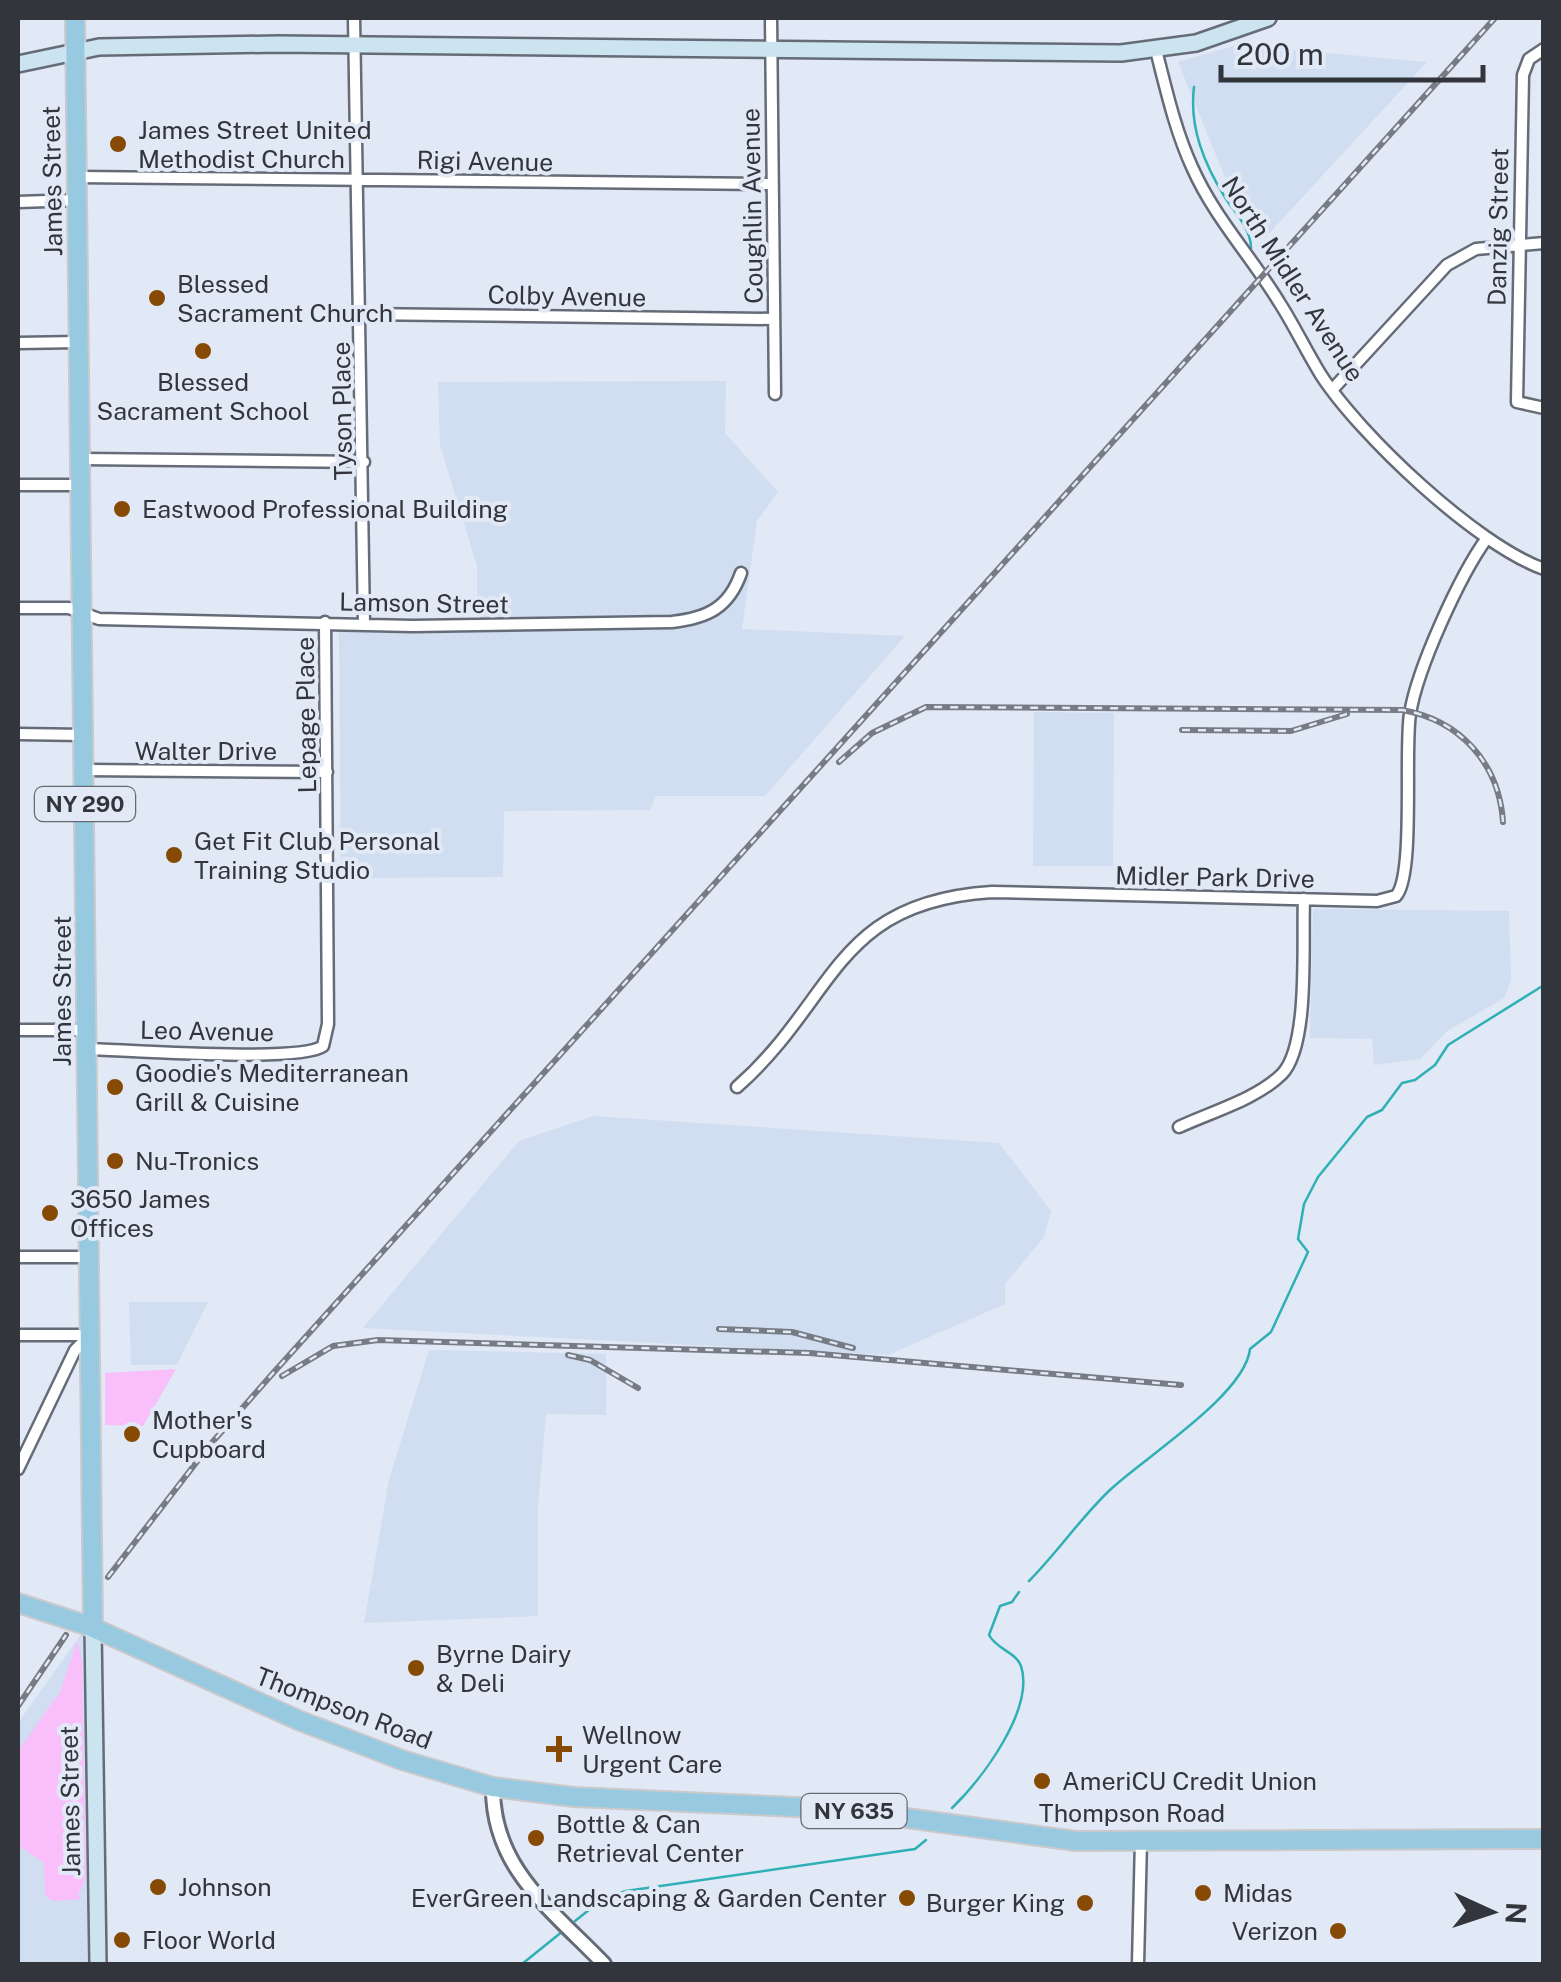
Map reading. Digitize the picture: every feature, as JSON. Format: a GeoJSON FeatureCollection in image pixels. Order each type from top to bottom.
{"type":"FeatureCollection","features":[{"type":"Feature","properties":{"kind":"main road","name":"James Street"},"geometry":{"type":"LineString","coordinates":[[75,18],[98,1964]]}},
{"type":"Feature","properties":{"kind":"main road"},"geometry":{"type":"LineString","coordinates":[[18,64],[75,50],[355,46],[1156,50],[1232,25],[1268,18]]}},
{"type":"Feature","properties":{"kind":"main road","name":"Thompson Road"},"geometry":{"type":"LineString","coordinates":[[18,1603],[92,1628],[298,1720],[402,1760],[493,1788],[574,1796],[840,1809],[1065,1840],[1544,1839]]}},
{"type":"Feature","properties":{"kind":"main road"},"geometry":{"type":"LineString","coordinates":[[18,1617],[38,1612]]}},
{"type":"Feature","properties":{"kind":"street","name":"Tyson Place"},"geometry":{"type":"LineString","coordinates":[[354,18],[364,624]]}},
{"type":"Feature","properties":{"kind":"street","name":"Coughlin Avenue"},"geometry":{"type":"LineString","coordinates":[[771,18],[775,394]]}},
{"type":"Feature","properties":{"kind":"street","name":"North Midler Avenue"},"geometry":{"type":"LineString","coordinates":[[1156,50],[1191,165],[1214,210],[1278,300],[1332,390],[1392,454],[1487,538],[1544,569]]}},
{"type":"Feature","properties":{"kind":"street","name":"Danzig Street"},"geometry":{"type":"LineString","coordinates":[[1539,51],[1523,76],[1514,354],[1515,398],[1520,405],[1544,408]]}},
{"type":"Feature","properties":{"kind":"street","name":"Rigi Avenue"},"geometry":{"type":"LineString","coordinates":[[77,177],[772,184]]}},
{"type":"Feature","properties":{"kind":"street"},"geometry":{"type":"LineString","coordinates":[[18,202],[78,200]]}},
{"type":"Feature","properties":{"kind":"street"},"geometry":{"type":"LineString","coordinates":[[1332,390],[1447,265],[1476,248],[1544,243]]}},
{"type":"Feature","properties":{"kind":"street","name":"Colby Avenue"},"geometry":{"type":"LineString","coordinates":[[360,314],[774,318]]}},
{"type":"Feature","properties":{"kind":"street"},"geometry":{"type":"LineString","coordinates":[[18,343],[79,342]]}},
{"type":"Feature","properties":{"kind":"street"},"geometry":{"type":"LineString","coordinates":[[81,459],[364,462]]}},
{"type":"Feature","properties":{"kind":"street"},"geometry":{"type":"LineString","coordinates":[[18,485],[81,485]]}},
{"type":"Feature","properties":{"kind":"street","name":"Midler Park Drive"},"geometry":{"type":"LineString","coordinates":[[737,1087],[770,1058],[852,945],[882,922],[950,894],[1377,901],[1401,890],[1413,698],[1461,581],[1487,538]]}},
{"type":"Feature","properties":{"kind":"street","name":"Lamson Street"},"geometry":{"type":"LineString","coordinates":[[18,608],[68,608],[99,619],[364,624],[692,620],[724,605],[741,573]]}},
{"type":"Feature","properties":{"kind":"street","name":"Lepage Place"},"geometry":{"type":"LineString","coordinates":[[324,1046],[328,1024],[325,622]]}},
{"type":"Feature","properties":{"kind":"street"},"geometry":{"type":"LineString","coordinates":[[18,734],[85,735]]}},
{"type":"Feature","properties":{"kind":"street","name":"Walter Drive"},"geometry":{"type":"LineString","coordinates":[[85,770],[327,772]]}},
{"type":"Feature","properties":{"kind":"street"},"geometry":{"type":"LineString","coordinates":[[1179,1126],[1262,1088],[1280,1076],[1295,1054],[1304,899]]}},
{"type":"Feature","properties":{"kind":"street","name":"Leo Avenue"},"geometry":{"type":"LineString","coordinates":[[18,1030],[87,1040],[272,1053],[316,1051],[324,1046]]}},
{"type":"Feature","properties":{"kind":"street"},"geometry":{"type":"LineString","coordinates":[[18,1257],[90,1257]]}},
{"type":"Feature","properties":{"kind":"street"},"geometry":{"type":"LineString","coordinates":[[18,1335],[91,1334]]}},
{"type":"Feature","properties":{"kind":"street"},"geometry":{"type":"LineString","coordinates":[[18,1469],[75,1350],[91,1334]]}},
{"type":"Feature","properties":{"kind":"street"},"geometry":{"type":"LineString","coordinates":[[493,1788],[493,1818],[502,1848],[516,1870],[604,1964]]}},
{"type":"Feature","properties":{"kind":"street"},"geometry":{"type":"LineString","coordinates":[[1138,1964],[1141,1840]]}},
{"type":"Feature","properties":{"kind":"shaded area"},"geometry":{"type":"Polygon","coordinates":[[[1237,45],[1427,62],[1265,238],[1224,175],[1178,62],[1237,45]]]}},
{"type":"Feature","properties":{"kind":"shaded area"},"geometry":{"type":"Polygon","coordinates":[[[726,381],[725,433],[778,492],[757,521],[742,629],[905,636],[765,796],[656,796],[650,810],[504,811],[503,877],[341,878],[339,628],[477,627],[477,566],[440,445],[438,382],[726,381]]]}},
{"type":"Feature","properties":{"kind":"shaded area"},"geometry":{"type":"Polygon","coordinates":[[[1034,712],[1114,713],[1113,866],[1033,866],[1034,712]]]}},
{"type":"Feature","properties":{"kind":"shaded area"},"geometry":{"type":"Polygon","coordinates":[[[1313,909],[1509,911],[1511,980],[1504,998],[1447,1031],[1420,1059],[1374,1065],[1372,1039],[1310,1038],[1313,909]]]}},
{"type":"Feature","properties":{"kind":"shaded area"},"geometry":{"type":"Polygon","coordinates":[[[593,1116],[999,1143],[1051,1211],[1044,1237],[1005,1284],[1005,1304],[888,1355],[363,1328],[519,1141],[593,1116]]]}},
{"type":"Feature","properties":{"kind":"shaded area"},"geometry":{"type":"Polygon","coordinates":[[[129,1302],[208,1302],[177,1365],[131,1365],[129,1302]]]}},
{"type":"Feature","properties":{"kind":"shaded area"},"geometry":{"type":"Polygon","coordinates":[[[429,1350],[606,1354],[606,1415],[546,1414],[538,1505],[538,1616],[364,1623],[389,1480],[429,1350]]]}},
{"type":"Feature","properties":{"kind":"shaded area"},"geometry":{"type":"Polygon","coordinates":[[[176,1369],[143,1426],[105,1425],[105,1373],[176,1369]]]}},
{"type":"Feature","properties":{"kind":"shaded area"},"geometry":{"type":"Polygon","coordinates":[[[82,1633],[93,1964],[18,1964],[18,1723],[82,1633]]]}},
{"type":"Feature","properties":{"kind":"shaded area"},"geometry":{"type":"Polygon","coordinates":[[[77,1641],[82,1661],[86,1877],[78,1895],[81,1899],[52,1901],[45,1894],[44,1863],[18,1845],[18,1751],[60,1692],[77,1641]]]}},
{"type":"Feature","properties":{"kind":"waterway"},"geometry":{"type":"LineString","coordinates":[[1194,87],[1200,145],[1218,186],[1246,228],[1251,248]]}},
{"type":"Feature","properties":{"kind":"waterway"},"geometry":{"type":"LineString","coordinates":[[1029,1581],[1111,1489],[1213,1405],[1244,1367],[1250,1349],[1271,1332],[1308,1252],[1298,1239],[1304,1204],[1318,1177],[1367,1117],[1382,1110],[1402,1083],[1415,1080],[1435,1065],[1448,1045],[1544,985]]}},
{"type":"Feature","properties":{"kind":"waterway"},"geometry":{"type":"LineString","coordinates":[[952,1808],[991,1762],[1020,1702],[1021,1666],[989,1635],[1000,1606],[1012,1602],[1019,1592]]}},
{"type":"Feature","properties":{"kind":"waterway"},"geometry":{"type":"LineString","coordinates":[[575,1921],[604,1898],[626,1891],[915,1849],[926,1840]]}},
{"type":"Feature","properties":{"kind":"waterway"},"geometry":{"type":"LineString","coordinates":[[522,1964],[563,1931]]}},
{"type":"Feature","properties":{"kind":"railway"},"geometry":{"type":"LineString","coordinates":[[108,1577],[209,1446],[274,1372],[1495,18]]}},
{"type":"Feature","properties":{"kind":"railway"},"geometry":{"type":"LineString","coordinates":[[839,762],[872,733],[926,707],[1402,710],[1442,723],[1473,748],[1494,781],[1503,822]]}},
{"type":"Feature","properties":{"kind":"railway"},"geometry":{"type":"LineString","coordinates":[[1182,730],[1291,731],[1347,714]]}},
{"type":"Feature","properties":{"kind":"railway"},"geometry":{"type":"LineString","coordinates":[[719,1329],[792,1332],[853,1348]]}},
{"type":"Feature","properties":{"kind":"railway"},"geometry":{"type":"LineString","coordinates":[[282,1376],[333,1346],[378,1340],[809,1353],[1181,1385]]}},
{"type":"Feature","properties":{"kind":"railway"},"geometry":{"type":"LineString","coordinates":[[568,1355],[590,1360],[638,1388]]}},
{"type":"Feature","properties":{"kind":"railway"},"geometry":{"type":"LineString","coordinates":[[18,1706],[66,1635]]}},
{"type":"Feature","properties":{"kind":"place","name":"James Street United Methodist Church"},"geometry":{"type":"Point","coordinates":[118,144]}},
{"type":"Feature","properties":{"kind":"place","name":"Blessed Sacrament Church"},"geometry":{"type":"Point","coordinates":[157,298]}},
{"type":"Feature","properties":{"kind":"place","name":"Blessed Sacrament School"},"geometry":{"type":"Point","coordinates":[203,351]}},
{"type":"Feature","properties":{"kind":"place","name":"Eastwood Professional Building"},"geometry":{"type":"Point","coordinates":[122,509]}},
{"type":"Feature","properties":{"kind":"place","name":"Get Fit Club Personal Training Studio"},"geometry":{"type":"Point","coordinates":[174,855]}},
{"type":"Feature","properties":{"kind":"place","name":"Goodie's Mediterranean Grill & Cuisine"},"geometry":{"type":"Point","coordinates":[115,1087]}},
{"type":"Feature","properties":{"kind":"place","name":"Nu-Tronics"},"geometry":{"type":"Point","coordinates":[115,1161]}},
{"type":"Feature","properties":{"kind":"place","name":"3650 James Offices"},"geometry":{"type":"Point","coordinates":[50,1213]}},
{"type":"Feature","properties":{"kind":"place","name":"Mother's Cupboard"},"geometry":{"type":"Point","coordinates":[132,1434]}},
{"type":"Feature","properties":{"kind":"place","name":"Byrne Dairy & Deli"},"geometry":{"type":"Point","coordinates":[416,1668]}},
{"type":"Feature","properties":{"kind":"place","name":"Wellnow Urgent Care"},"geometry":{"type":"Point","coordinates":[559,1749]}},
{"type":"Feature","properties":{"kind":"place","name":"AmeriCU Credit Union"},"geometry":{"type":"Point","coordinates":[1042,1781]}},
{"type":"Feature","properties":{"kind":"place","name":"Bottle & Can Retrieval Center"},"geometry":{"type":"Point","coordinates":[536,1838]}},
{"type":"Feature","properties":{"kind":"place","name":"Johnson"},"geometry":{"type":"Point","coordinates":[158,1887]}},
{"type":"Feature","properties":{"kind":"place","name":"Midas"},"geometry":{"type":"Point","coordinates":[1203,1893]}},
{"type":"Feature","properties":{"kind":"place","name":"EverGreen Landscaping & Garden Center"},"geometry":{"type":"Point","coordinates":[907,1898]}},
{"type":"Feature","properties":{"kind":"place","name":"Burger King"},"geometry":{"type":"Point","coordinates":[1085,1903]}},
{"type":"Feature","properties":{"kind":"place","name":"Verizon"},"geometry":{"type":"Point","coordinates":[1338,1931]}},
{"type":"Feature","properties":{"kind":"place","name":"Floor World"},"geometry":{"type":"Point","coordinates":[122,1940]}}]}
